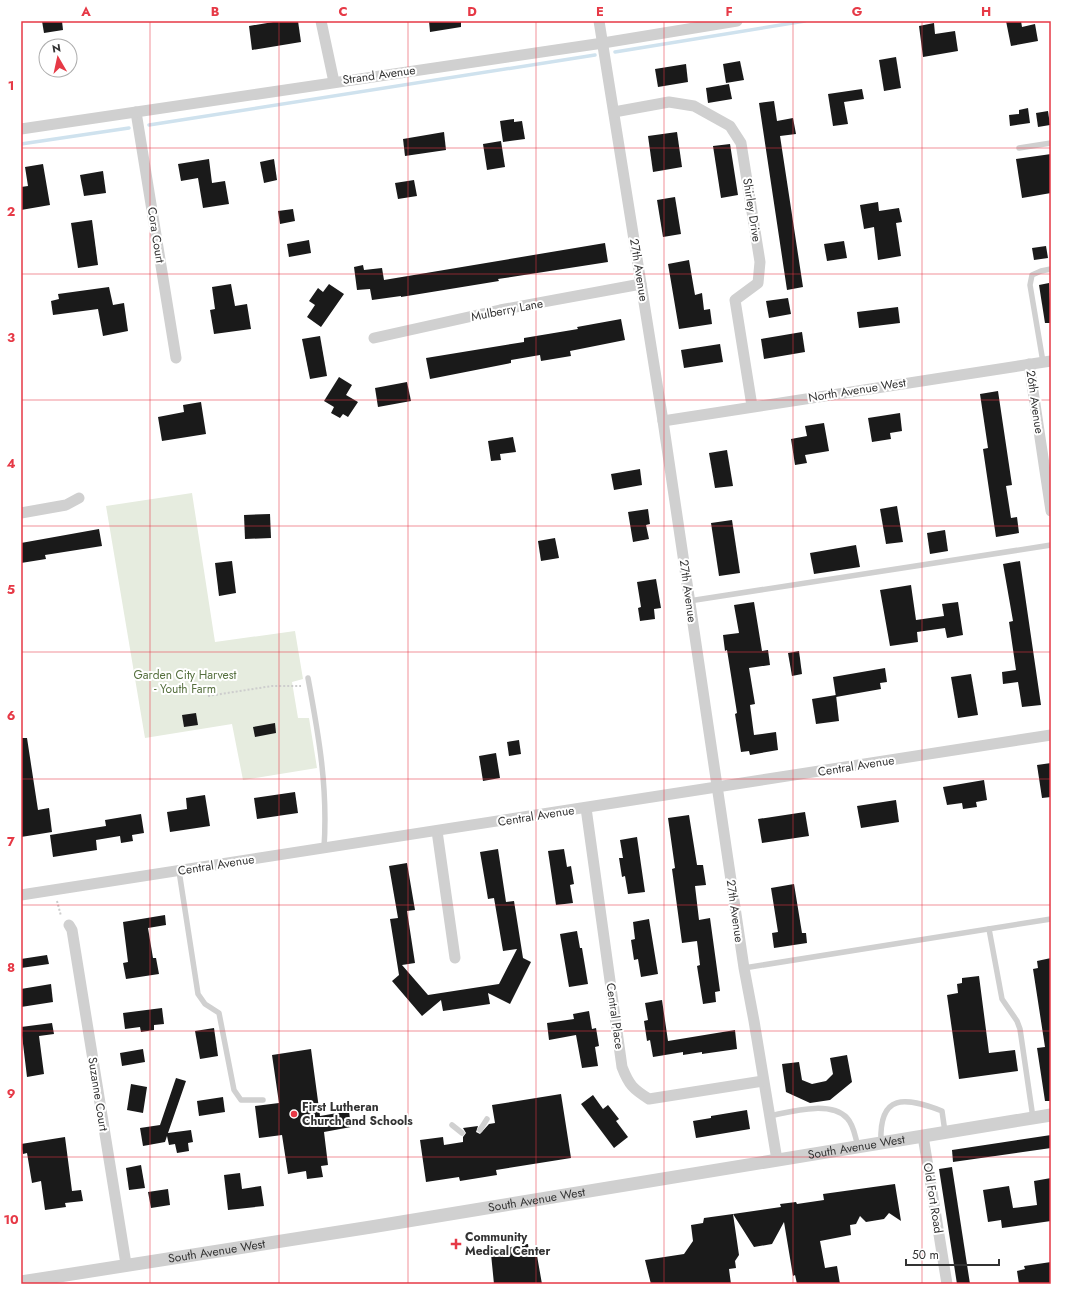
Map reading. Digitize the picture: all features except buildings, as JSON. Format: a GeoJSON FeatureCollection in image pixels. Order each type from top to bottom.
{"type":"FeatureCollection","features":[{"type":"Feature","properties":{"kind":"street"},"geometry":{"type":"LineString","coordinates":[[321,21],[334,82]]}},
{"type":"Feature","properties":{"kind":"street","name":"27th Avenue"},"geometry":{"type":"LineString","coordinates":[[599,21],[663,421],[744,968],[776,1160]]}},
{"type":"Feature","properties":{"kind":"street","name":"Strand Avenue"},"geometry":{"type":"LineString","coordinates":[[21,129],[603,43],[737,21]]}},
{"type":"Feature","properties":{"kind":"street","name":"Shirley Drive"},"geometry":{"type":"LineString","coordinates":[[614,112],[669,102],[694,106],[730,126],[741,143],[760,262],[758,283],[735,300],[752,406]]}},
{"type":"Feature","properties":{"kind":"street","name":"Cora Court"},"geometry":{"type":"LineString","coordinates":[[136,112],[176,358]]}},
{"type":"Feature","properties":{"kind":"street","name":"Mulberry Lane"},"geometry":{"type":"LineString","coordinates":[[374,338],[500,310],[641,284]]}},
{"type":"Feature","properties":{"kind":"street","name":"North Avenue West"},"geometry":{"type":"LineString","coordinates":[[663,421],[752,406],[1047,362]]}},
{"type":"Feature","properties":{"kind":"street","name":"26th Avenue"},"geometry":{"type":"LineString","coordinates":[[1030,364],[1051,511]]}},
{"type":"Feature","properties":{"kind":"street"},"geometry":{"type":"LineString","coordinates":[[21,513],[66,505],[79,498]]}},
{"type":"Feature","properties":{"kind":"street","name":"Central Avenue"},"geometry":{"type":"LineString","coordinates":[[21,895],[718,788],[1051,735]]}},
{"type":"Feature","properties":{"kind":"street","name":"Central Place"},"geometry":{"type":"LineString","coordinates":[[586,808],[622,1067],[628,1083],[636,1091],[649,1099],[763,1081]]}},
{"type":"Feature","properties":{"kind":"street"},"geometry":{"type":"LineString","coordinates":[[437,831],[455,958]]}},
{"type":"Feature","properties":{"kind":"street","name":"Suzanne Court"},"geometry":{"type":"LineString","coordinates":[[69,925],[72,930],[126,1264]]}},
{"type":"Feature","properties":{"kind":"street","name":"South Avenue West"},"geometry":{"type":"LineString","coordinates":[[21,1282],[57,1280],[126,1264],[1051,1115]]}},
{"type":"Feature","properties":{"kind":"street","name":"Old Fort Road"},"geometry":{"type":"LineString","coordinates":[[923,1136],[947,1284]]}},
{"type":"Feature","properties":{"kind":"lane"},"geometry":{"type":"LineString","coordinates":[[1019,148],[1051,143]]}},
{"type":"Feature","properties":{"kind":"lane"},"geometry":{"type":"LineString","coordinates":[[1047,362],[1030,285],[1032,275],[1051,269]]}},
{"type":"Feature","properties":{"kind":"lane"},"geometry":{"type":"LineString","coordinates":[[689,601],[1051,545]]}},
{"type":"Feature","properties":{"kind":"lane"},"geometry":{"type":"LineString","coordinates":[[308,678],[325,775],[326,822],[324,848]]}},
{"type":"Feature","properties":{"kind":"lane"},"geometry":{"type":"LineString","coordinates":[[179,871],[198,994],[205,1004],[219,1013],[234,1090],[242,1100],[263,1100]]}},
{"type":"Feature","properties":{"kind":"lane"},"geometry":{"type":"LineString","coordinates":[[744,968],[1051,920]]}},
{"type":"Feature","properties":{"kind":"lane"},"geometry":{"type":"LineString","coordinates":[[989,929],[1002,999],[1017,1021],[1020,1030],[1033,1118]]}},
{"type":"Feature","properties":{"kind":"lane"},"geometry":{"type":"LineString","coordinates":[[881,1143],[882,1118],[896,1102],[916,1101],[942,1111],[945,1132]]}},
{"type":"Feature","properties":{"kind":"lane"},"geometry":{"type":"LineString","coordinates":[[769,1116],[807,1109],[826,1108],[837,1111],[847,1118],[854,1130],[858,1147]]}},
{"type":"Feature","properties":{"kind":"lane"},"geometry":{"type":"LineString","coordinates":[[480,1130],[487,1119]]}},
{"type":"Feature","properties":{"kind":"lane"},"geometry":{"type":"LineString","coordinates":[[452,1125],[462,1133]]}},
{"type":"Feature","properties":{"kind":"path"},"geometry":{"type":"LineString","coordinates":[[208,696],[272,686],[310,686]]}},
{"type":"Feature","properties":{"kind":"path"},"geometry":{"type":"LineString","coordinates":[[56,890],[61,916],[69,925]]}},
{"type":"Feature","properties":{"kind":"green space","name":"Garden City Harvest - Youth Farm"},"geometry":{"type":"Polygon","coordinates":[[[192,493],[215,642],[295,631],[303,679],[292,682],[298,718],[309,718],[317,768],[243,780],[232,724],[145,738],[106,506],[192,493]]]}},
{"type":"Feature","properties":{"kind":"waterway"},"geometry":{"type":"LineString","coordinates":[[615,52],[805,21]]}},
{"type":"Feature","properties":{"kind":"waterway"},"geometry":{"type":"LineString","coordinates":[[149,125],[595,55]]}},
{"type":"Feature","properties":{"kind":"waterway"},"geometry":{"type":"LineString","coordinates":[[21,144],[129,128]]}},
{"type":"Feature","properties":{"kind":"place","name":"First Lutheran Church and Schools"},"geometry":{"type":"Point","coordinates":[294,1114]}},
{"type":"Feature","properties":{"kind":"place","name":"Community Medical Center"},"geometry":{"type":"Point","coordinates":[456,1244]}}]}
